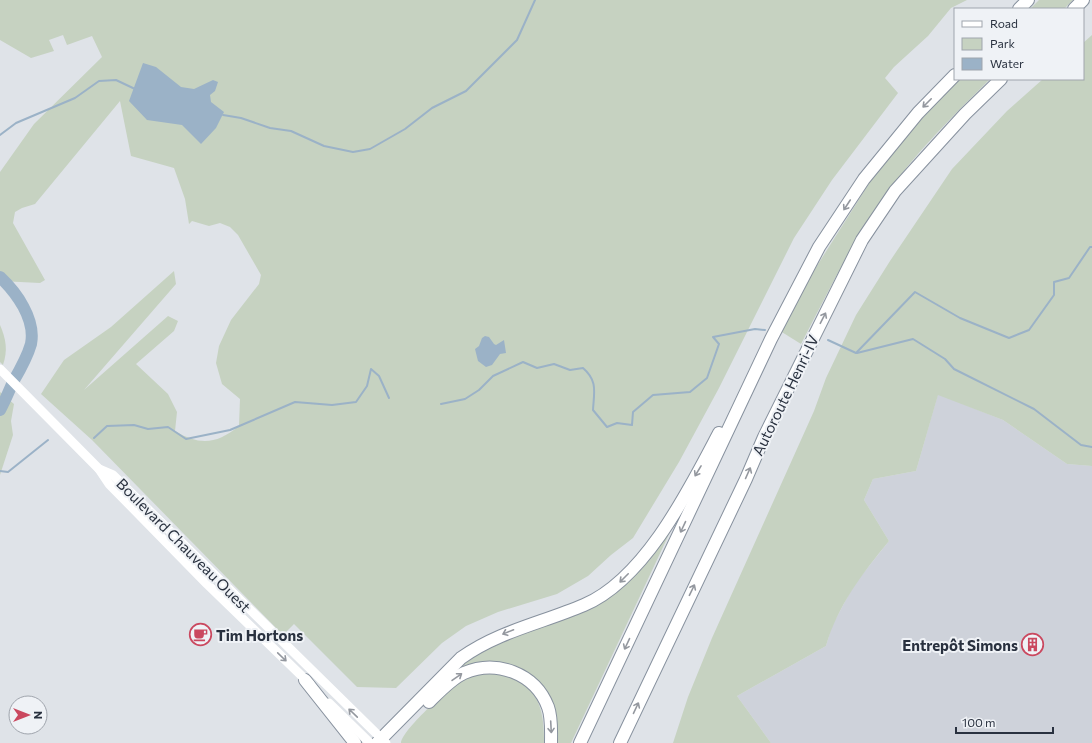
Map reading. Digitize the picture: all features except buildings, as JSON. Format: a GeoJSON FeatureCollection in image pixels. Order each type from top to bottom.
{"type":"FeatureCollection","features":[{"type":"Feature","properties":{"kind":"highway"},"geometry":{"type":"LineString","coordinates":[[1020,8],[1028,0]]}},
{"type":"Feature","properties":{"kind":"highway"},"geometry":{"type":"LineString","coordinates":[[1075,8],[1084,0]]}},
{"type":"Feature","properties":{"kind":"highway"},"geometry":{"type":"LineString","coordinates":[[580,743],[771,339],[819,247],[864,180],[918,112],[954,76]]}},
{"type":"Feature","properties":{"kind":"highway","name":"Autoroute Henri-IV"},"geometry":{"type":"LineString","coordinates":[[620,743],[746,479],[764,437],[862,240],[896,191],[965,114],[1000,80]]}},
{"type":"Feature","properties":{"kind":"highway"},"geometry":{"type":"LineString","coordinates":[[383,742],[461,658],[476,647],[510,631],[585,605],[616,586],[640,562],[658,538],[705,459],[745,383],[771,339]]}},
{"type":"Feature","properties":{"kind":"highway"},"geometry":{"type":"LineString","coordinates":[[383,742],[452,681],[462,674],[486,667],[499,667],[512,670],[522,675],[536,687],[548,707],[551,720],[551,743]]}},
{"type":"Feature","properties":{"kind":"highway"},"geometry":{"type":"LineString","coordinates":[[305,680],[355,743]]}},
{"type":"Feature","properties":{"kind":"main road","name":"Boulevard Chauveau Ouest"},"geometry":{"type":"LineString","coordinates":[[0,369],[99,469],[109,484],[197,574],[370,743]]}},
{"type":"Feature","properties":{"kind":"main road","name":"Boulevard Chauveau Ouest"},"geometry":{"type":"LineString","coordinates":[[99,469],[113,475],[383,742]]}},
{"type":"Feature","properties":{"kind":"shaded area"},"geometry":{"type":"Polygon","coordinates":[[[938,394],[1003,420],[1067,464],[1092,466],[1092,743],[771,743],[737,696],[826,646],[832,626],[854,585],[889,541],[864,500],[873,479],[916,471],[938,394]]]}},
{"type":"Feature","properties":{"kind":"green space"},"geometry":{"type":"Polygon","coordinates":[[[0,0],[967,0],[951,8],[928,36],[894,67],[885,78],[898,93],[832,180],[794,238],[719,388],[679,462],[633,538],[611,555],[588,576],[557,594],[498,612],[466,626],[442,643],[396,688],[357,687],[294,624],[283,635],[92,440],[41,394],[64,360],[111,327],[174,271],[176,284],[84,390],[168,316],[178,321],[174,331],[136,364],[168,394],[177,412],[175,431],[184,436],[200,441],[216,439],[231,432],[239,426],[240,399],[222,384],[216,363],[219,346],[231,320],[259,284],[261,275],[238,235],[230,227],[220,223],[209,226],[192,221],[189,224],[185,199],[174,168],[131,156],[120,101],[35,204],[15,212],[13,223],[45,280],[40,283],[0,281],[0,172],[34,124],[102,57],[92,36],[67,45],[63,35],[49,40],[54,51],[31,58],[0,40],[0,0]]]}},
{"type":"Feature","properties":{"kind":"green space"},"geometry":{"type":"Polygon","coordinates":[[[1039,0],[1073,0],[1065,8],[1031,8],[1039,0]]]}},
{"type":"Feature","properties":{"kind":"green space"},"geometry":{"type":"Polygon","coordinates":[[[1092,35],[1092,466],[1067,464],[1003,420],[938,395],[916,471],[873,479],[864,500],[889,541],[860,578],[844,603],[826,646],[737,696],[771,743],[673,743],[688,697],[712,638],[814,411],[826,378],[856,315],[890,261],[952,169],[1007,111],[1042,80],[1084,80],[1084,42],[1092,35]]]}},
{"type":"Feature","properties":{"kind":"green space"},"geometry":{"type":"Polygon","coordinates":[[[955,80],[989,80],[948,121],[922,150],[885,196],[830,287],[801,344],[777,329],[870,182],[894,148],[955,80]]]}},
{"type":"Feature","properties":{"kind":"green space"},"geometry":{"type":"Polygon","coordinates":[[[0,325],[6,345],[3,365],[0,362],[0,325]]]}},
{"type":"Feature","properties":{"kind":"green space"},"geometry":{"type":"Polygon","coordinates":[[[0,392],[14,404],[11,421],[13,435],[0,475],[0,392]]]}},
{"type":"Feature","properties":{"kind":"green space"},"geometry":{"type":"Polygon","coordinates":[[[669,529],[671,530],[571,743],[556,743],[556,718],[518,668],[506,663],[482,663],[454,674],[473,654],[616,592],[645,563],[669,529]]]}},
{"type":"Feature","properties":{"kind":"green space"},"geometry":{"type":"Polygon","coordinates":[[[483,673],[513,678],[524,684],[532,692],[542,713],[544,743],[401,743],[403,737],[409,729],[426,710],[445,693],[462,680],[483,673]]]}},
{"type":"Feature","properties":{"kind":"water"},"geometry":{"type":"Polygon","coordinates":[[[143,63],[156,67],[181,87],[194,89],[213,80],[218,82],[215,91],[210,95],[211,102],[224,112],[216,128],[201,144],[182,125],[147,120],[129,101],[143,63]]]}},
{"type":"Feature","properties":{"kind":"water"},"geometry":{"type":"Polygon","coordinates":[[[485,336],[489,337],[496,345],[504,340],[506,353],[500,354],[492,365],[486,367],[478,361],[475,349],[479,346],[482,338],[485,336]]]}},
{"type":"Feature","properties":{"kind":"waterway"},"geometry":{"type":"LineString","coordinates":[[223,115],[241,118],[270,128],[291,131],[324,146],[353,152],[370,149],[405,129],[432,108],[466,91],[517,40],[535,0]]}},
{"type":"Feature","properties":{"kind":"waterway"},"geometry":{"type":"LineString","coordinates":[[0,135],[16,123],[75,98],[99,81],[116,80],[135,89]]}},
{"type":"Feature","properties":{"kind":"waterway"},"geometry":{"type":"LineString","coordinates":[[828,340],[856,353],[915,292],[960,318],[1009,338],[1029,330],[1054,295],[1054,282],[1069,278],[1090,247],[1092,247]]}},
{"type":"Feature","properties":{"kind":"waterway"},"geometry":{"type":"LineString","coordinates":[[0,277],[18,298],[28,316],[32,335],[31,344],[27,354],[0,410]]}},
{"type":"Feature","properties":{"kind":"waterway"},"geometry":{"type":"LineString","coordinates":[[441,404],[465,399],[479,390],[493,376],[523,362],[537,368],[554,364],[570,370],[583,368],[588,373],[594,387],[593,410],[607,427],[617,423],[632,425],[633,412],[653,395],[690,392],[707,378],[719,344],[713,337],[755,329],[765,330]]}},
{"type":"Feature","properties":{"kind":"waterway"},"geometry":{"type":"LineString","coordinates":[[857,353],[913,339],[945,359],[954,369],[1034,409],[1081,445],[1092,447]]}},
{"type":"Feature","properties":{"kind":"waterway"},"geometry":{"type":"LineString","coordinates":[[94,438],[107,426],[134,425],[148,429],[168,427],[186,439],[230,430],[295,402],[332,405],[356,402],[367,386],[371,369],[379,376],[389,398]]}},
{"type":"Feature","properties":{"kind":"waterway"},"geometry":{"type":"LineString","coordinates":[[0,471],[8,472],[48,440]]}},
{"type":"Feature","properties":{"kind":"place","name":"Tim Hortons"},"geometry":{"type":"Point","coordinates":[201,635]}},
{"type":"Feature","properties":{"kind":"place","name":"Entrepôt Simons"},"geometry":{"type":"Point","coordinates":[1033,645]}}]}
